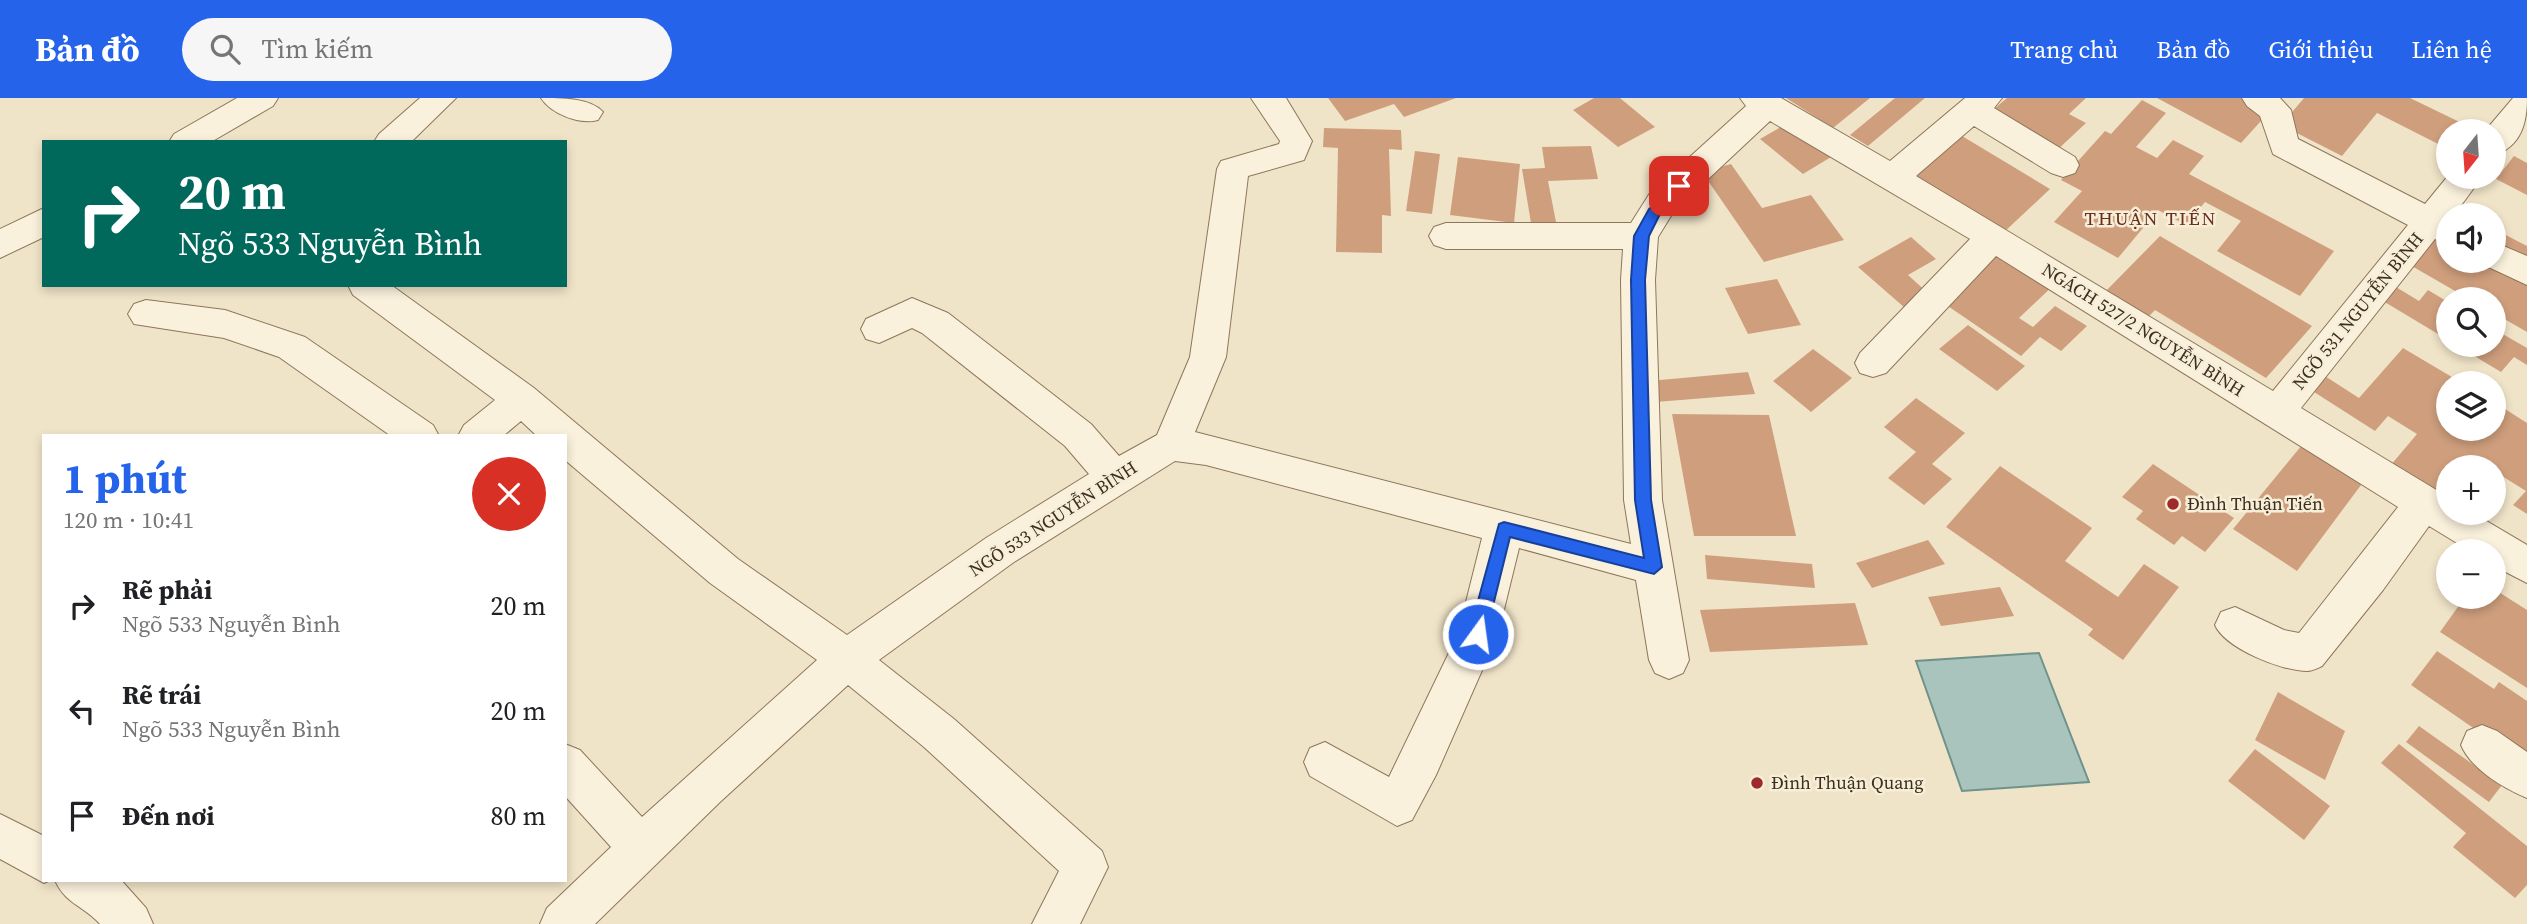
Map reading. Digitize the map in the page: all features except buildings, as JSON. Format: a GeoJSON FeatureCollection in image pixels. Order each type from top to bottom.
{"type":"FeatureCollection","features":[{"type":"Feature","properties":{"kind":"street"},"geometry":{"type":"LineString","coordinates":[[188,140],[262,98]]}},
{"type":"Feature","properties":{"kind":"street"},"geometry":{"type":"LineString","coordinates":[[392,140],[440,98]]}},
{"type":"Feature","properties":{"kind":"street"},"geometry":{"type":"LineString","coordinates":[[557,98],[587,112]]}},
{"type":"Feature","properties":{"kind":"street"},"geometry":{"type":"LineString","coordinates":[[1267,98],[1277,108],[1296,141],[1292,152],[1233,169],[1208,357],[1171,445],[1206,449],[1654,567]]}},
{"type":"Feature","properties":{"kind":"street"},"geometry":{"type":"LineString","coordinates":[[2258,98],[2275,110],[2284,146],[2436,224]]}},
{"type":"Feature","properties":{"kind":"street"},"geometry":{"type":"LineString","coordinates":[[1669,660],[1643,500],[1638,280],[1642,236],[1662,202],[1762,101]]}},
{"type":"Feature","properties":{"kind":"street","name":"NGÁCH 527/2 NGUYỄN BÌNH"},"geometry":{"type":"LineString","coordinates":[[1762,101],[1993,237],[2527,566]]}},
{"type":"Feature","properties":{"kind":"street"},"geometry":{"type":"LineString","coordinates":[[2506,128],[2527,102]]}},
{"type":"Feature","properties":{"kind":"street"},"geometry":{"type":"LineString","coordinates":[[1892,177],[1980,104],[2063,165]]}},
{"type":"Feature","properties":{"kind":"street"},"geometry":{"type":"LineString","coordinates":[[0,245],[42,222]]}},
{"type":"Feature","properties":{"kind":"street","name":"NGÕ 531 NGUYỄN BÌNH"},"geometry":{"type":"LineString","coordinates":[[2277,412],[2436,229]]}},
{"type":"Feature","properties":{"kind":"street"},"geometry":{"type":"LineString","coordinates":[[1446,236],[1642,236]]}},
{"type":"Feature","properties":{"kind":"street"},"geometry":{"type":"LineString","coordinates":[[1873,363],[1993,237]]}},
{"type":"Feature","properties":{"kind":"street"},"geometry":{"type":"LineString","coordinates":[[2506,261],[2527,272]]}},
{"type":"Feature","properties":{"kind":"street"},"geometry":{"type":"LineString","coordinates":[[368,287],[521,399],[561,434]]}},
{"type":"Feature","properties":{"kind":"street"},"geometry":{"type":"LineString","coordinates":[[879,329],[912,312],[935,323],[1078,435],[1115,477]]}},
{"type":"Feature","properties":{"kind":"street"},"geometry":{"type":"LineString","coordinates":[[146,314],[225,324],[292,347],[417,434]]}},
{"type":"Feature","properties":{"kind":"street"},"geometry":{"type":"LineString","coordinates":[[479,434],[521,399]]}},
{"type":"Feature","properties":{"kind":"street"},"geometry":{"type":"LineString","coordinates":[[567,440],[724,571],[847,659],[939,733],[1086,867],[1055,924]]}},
{"type":"Feature","properties":{"kind":"street","name":"NGÕ 533 NGUYỄN BÌNH"},"geometry":{"type":"LineString","coordinates":[[563,924],[641,848],[847,659],[1000,550],[1171,445]]}},
{"type":"Feature","properties":{"kind":"street"},"geometry":{"type":"LineString","coordinates":[[2235,625],[2278,647],[2308,653],[2369,578],[2423,502]]}},
{"type":"Feature","properties":{"kind":"street"},"geometry":{"type":"LineString","coordinates":[[1325,762],[1397,805],[1421,761],[1478,634],[1504,529]]}},
{"type":"Feature","properties":{"kind":"street"},"geometry":{"type":"LineString","coordinates":[[2482,745],[2527,777]]}},
{"type":"Feature","properties":{"kind":"street"},"geometry":{"type":"LineString","coordinates":[[567,766],[641,848]]}},
{"type":"Feature","properties":{"kind":"street"},"geometry":{"type":"LineString","coordinates":[[0,835],[42,860]]}},
{"type":"Feature","properties":{"kind":"street"},"geometry":{"type":"LineString","coordinates":[[80,882],[105,896],[130,924]]}},
{"type":"Feature","properties":{"kind":"water"},"geometry":{"type":"Polygon","coordinates":[[[2039,653],[2089,782],[1962,791],[1916,661],[2039,653]]]}},
{"type":"Feature","properties":{"kind":"place","name":"Đình Thuận Tiến"},"geometry":{"type":"Point","coordinates":[2173,504]}},
{"type":"Feature","properties":{"kind":"place","name":"Đình Thuận Quang"},"geometry":{"type":"Point","coordinates":[1757,783]}},
{"type":"Feature","properties":{"kind":"district","name":"THUẬN TIẾN"},"geometry":{"type":"Point","coordinates":[2151,218]}},
{"type":"Feature","properties":{"kind":"route"},"geometry":{"type":"LineString","coordinates":[[1478,634],[1504,529],[1654,567],[1643,500],[1638,280],[1642,236],[1662,202],[1679,186]]}}]}
